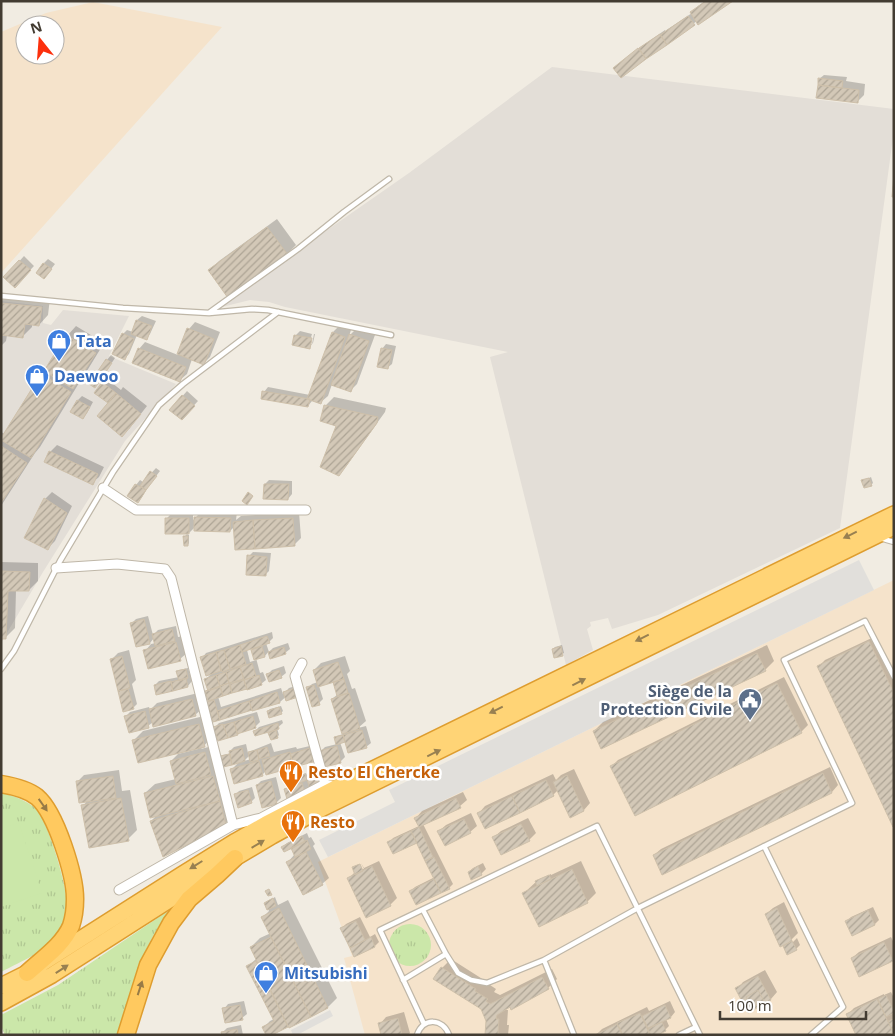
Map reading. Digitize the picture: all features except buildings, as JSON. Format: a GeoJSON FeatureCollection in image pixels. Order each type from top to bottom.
{"type":"FeatureCollection","features":[{"type":"Feature","properties":{"kind":"highway"},"geometry":{"type":"LineString","coordinates":[[27,973],[236,841],[332,786],[894,514]]}},
{"type":"Feature","properties":{"kind":"highway"},"geometry":{"type":"LineString","coordinates":[[11,987],[58,971],[235,858],[346,796],[894,527]]}},
{"type":"Feature","properties":{"kind":"highway"},"geometry":{"type":"LineString","coordinates":[[1,784],[26,790],[38,797],[47,810],[63,842],[76,898],[73,918],[65,936],[57,946],[11,987],[1,1002]]}},
{"type":"Feature","properties":{"kind":"highway"},"geometry":{"type":"LineString","coordinates":[[126,1035],[148,965],[171,923],[189,900],[235,858]]}},
{"type":"Feature","properties":{"kind":"street"},"geometry":{"type":"LineString","coordinates":[[102,488],[136,510],[306,510]]}},
{"type":"Feature","properties":{"kind":"street"},"geometry":{"type":"LineString","coordinates":[[56,568],[117,564],[165,569],[171,578],[233,825]]}},
{"type":"Feature","properties":{"kind":"street"},"geometry":{"type":"LineString","coordinates":[[119,890],[233,825],[261,818],[332,786],[295,676],[302,663]]}},
{"type":"Feature","properties":{"kind":"lane"},"geometry":{"type":"LineString","coordinates":[[209,313],[298,249],[389,179]]}},
{"type":"Feature","properties":{"kind":"lane"},"geometry":{"type":"LineString","coordinates":[[1,296],[123,308],[209,313],[252,308],[391,335]]}},
{"type":"Feature","properties":{"kind":"lane"},"geometry":{"type":"LineString","coordinates":[[1,670],[14,651],[56,568],[102,488],[160,406],[183,384],[278,312]]}},
{"type":"Feature","properties":{"kind":"lane"},"geometry":{"type":"LineString","coordinates":[[874,536],[894,542]]}},
{"type":"Feature","properties":{"kind":"lane"},"geometry":{"type":"LineString","coordinates":[[423,910],[458,973],[470,980],[487,983],[544,960],[638,908],[852,803],[784,660],[865,621],[894,677]]}},
{"type":"Feature","properties":{"kind":"lane"},"geometry":{"type":"LineString","coordinates":[[424,1024],[380,930],[597,826],[700,1035]]}},
{"type":"Feature","properties":{"kind":"lane"},"geometry":{"type":"LineString","coordinates":[[764,846],[843,1007],[811,1035]]}},
{"type":"Feature","properties":{"kind":"lane"},"geometry":{"type":"LineString","coordinates":[[403,980],[446,954]]}},
{"type":"Feature","properties":{"kind":"lane"},"geometry":{"type":"LineString","coordinates":[[544,960],[574,1035]]}},
{"type":"Feature","properties":{"kind":"lane"},"geometry":{"type":"LineString","coordinates":[[417,1035],[420,1027],[433,1022],[438,1022],[446,1028],[450,1035]]}},
{"type":"Feature","properties":{"kind":"lane"},"geometry":{"type":"LineString","coordinates":[[680,1035],[696,1027]]}},
{"type":"Feature","properties":{"kind":"shaded area"},"geometry":{"type":"Polygon","coordinates":[[[93,2],[222,27],[1,273],[1,32],[15,26],[15,65],[65,65],[65,15],[41,15],[93,2]]]}},
{"type":"Feature","properties":{"kind":"shaded area"},"geometry":{"type":"Polygon","coordinates":[[[552,67],[894,109],[894,130],[840,528],[658,615],[612,629],[608,618],[590,622],[591,626],[587,629],[593,650],[566,665],[490,357],[508,352],[285,307],[269,302],[250,300],[214,309],[409,173],[552,67]]]}},
{"type":"Feature","properties":{"kind":"shaded area"},"geometry":{"type":"Polygon","coordinates":[[[1,301],[43,306],[43,323],[51,325],[63,310],[129,316],[109,356],[176,384],[125,441],[1,643],[1,301]]]}},
{"type":"Feature","properties":{"kind":"shaded area"},"geometry":{"type":"Polygon","coordinates":[[[859,560],[874,590],[328,857],[319,840],[395,802],[389,790],[859,560]]]}},
{"type":"Feature","properties":{"kind":"shaded area","name":"Siège de la Protection Civile"},"geometry":{"type":"Polygon","coordinates":[[[894,580],[894,1035],[365,1035],[344,958],[352,956],[318,862],[894,580]]]}},
{"type":"Feature","properties":{"kind":"shaded area","name":"Mitsubishi"},"geometry":{"type":"Polygon","coordinates":[[[330,1010],[333,1016],[297,1035],[293,1035],[291,1030],[330,1010]]]}},
{"type":"Feature","properties":{"kind":"green space"},"geometry":{"type":"Polygon","coordinates":[[[1,793],[29,803],[41,816],[59,864],[67,905],[62,926],[49,944],[34,955],[1,972],[1,793]]]}},
{"type":"Feature","properties":{"kind":"green space"},"geometry":{"type":"Polygon","coordinates":[[[19,823],[42,893],[1,907],[1,829],[19,823]]]}},
{"type":"Feature","properties":{"kind":"green space"},"geometry":{"type":"Polygon","coordinates":[[[168,911],[141,961],[119,1035],[5,1035],[1,1026],[1,1015],[58,985],[168,911]]]}},
{"type":"Feature","properties":{"kind":"green space"},"geometry":{"type":"Polygon","coordinates":[[[406,924],[414,924],[425,930],[431,945],[425,960],[414,966],[406,966],[395,960],[389,949],[389,941],[395,930],[406,924]]]}},
{"type":"Feature","properties":{"kind":"place","name":"Tata"},"geometry":{"type":"Point","coordinates":[59,362]}},
{"type":"Feature","properties":{"kind":"place","name":"Daewoo"},"geometry":{"type":"Point","coordinates":[37,397]}},
{"type":"Feature","properties":{"kind":"place","name":"Siège de la Protection Civile"},"geometry":{"type":"Point","coordinates":[750,721]}},
{"type":"Feature","properties":{"kind":"place","name":"Resto El Chercke"},"geometry":{"type":"Point","coordinates":[291,793]}},
{"type":"Feature","properties":{"kind":"place","name":"Resto"},"geometry":{"type":"Point","coordinates":[293,843]}},
{"type":"Feature","properties":{"kind":"place","name":"Mitsubishi"},"geometry":{"type":"Point","coordinates":[266,994]}}]}
